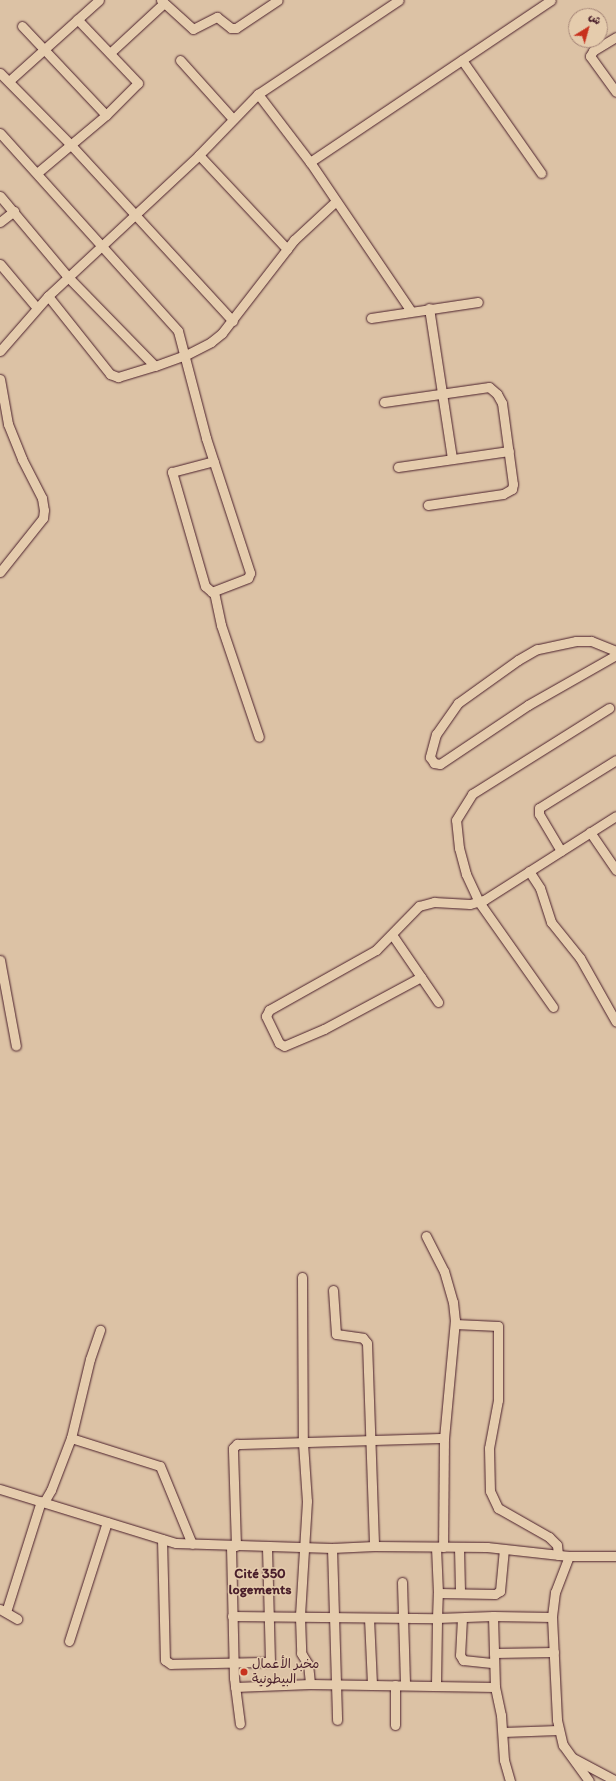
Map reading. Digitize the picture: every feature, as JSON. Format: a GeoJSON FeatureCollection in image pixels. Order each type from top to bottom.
{"type":"FeatureCollection","features":[{"type":"Feature","properties":{"kind":"street"},"geometry":{"type":"LineString","coordinates":[[9,81],[99,0]]}},
{"type":"Feature","properties":{"kind":"street"},"geometry":{"type":"LineString","coordinates":[[111,52],[162,2],[191,28],[196,29],[217,17],[233,28],[278,0]]}},
{"type":"Feature","properties":{"kind":"street"},"geometry":{"type":"LineString","coordinates":[[0,351],[48,296],[199,155],[258,94],[399,0]]}},
{"type":"Feature","properties":{"kind":"street"},"geometry":{"type":"LineString","coordinates":[[310,162],[551,0]]}},
{"type":"Feature","properties":{"kind":"street"},"geometry":{"type":"LineString","coordinates":[[37,173],[106,115],[138,83],[111,52],[77,19]]}},
{"type":"Feature","properties":{"kind":"street"},"geometry":{"type":"LineString","coordinates":[[22,26],[106,115]]}},
{"type":"Feature","properties":{"kind":"street"},"geometry":{"type":"LineString","coordinates":[[616,37],[593,51],[590,56],[616,92]]}},
{"type":"Feature","properties":{"kind":"street"},"geometry":{"type":"LineString","coordinates":[[180,60],[233,119]]}},
{"type":"Feature","properties":{"kind":"street"},"geometry":{"type":"LineString","coordinates":[[462,60],[541,173]]}},
{"type":"Feature","properties":{"kind":"street"},"geometry":{"type":"LineString","coordinates":[[0,73],[71,145],[233,321]]}},
{"type":"Feature","properties":{"kind":"street"},"geometry":{"type":"LineString","coordinates":[[258,94],[310,162],[411,310]]}},
{"type":"Feature","properties":{"kind":"street"},"geometry":{"type":"LineString","coordinates":[[0,133],[178,331],[186,355],[214,461],[250,573],[248,578],[214,592]]}},
{"type":"Feature","properties":{"kind":"street"},"geometry":{"type":"LineString","coordinates":[[199,155],[287,249]]}},
{"type":"Feature","properties":{"kind":"street"},"geometry":{"type":"LineString","coordinates":[[0,196],[68,277],[155,366]]}},
{"type":"Feature","properties":{"kind":"street"},"geometry":{"type":"LineString","coordinates":[[48,296],[110,374],[118,377],[155,366],[186,355],[211,342],[233,321],[287,249],[336,201]]}},
{"type":"Feature","properties":{"kind":"street"},"geometry":{"type":"LineString","coordinates":[[0,222],[14,211]]}},
{"type":"Feature","properties":{"kind":"street"},"geometry":{"type":"LineString","coordinates":[[0,264],[37,308]]}},
{"type":"Feature","properties":{"kind":"street"},"geometry":{"type":"LineString","coordinates":[[371,318],[411,310],[478,302]]}},
{"type":"Feature","properties":{"kind":"street"},"geometry":{"type":"LineString","coordinates":[[429,308],[452,458]]}},
{"type":"Feature","properties":{"kind":"street"},"geometry":{"type":"LineString","coordinates":[[0,379],[8,424],[22,459],[42,498],[44,510],[43,518],[0,572]]}},
{"type":"Feature","properties":{"kind":"street"},"geometry":{"type":"LineString","coordinates":[[384,402],[442,392],[492,389],[502,403],[513,484],[509,492],[428,505]]}},
{"type":"Feature","properties":{"kind":"street"},"geometry":{"type":"LineString","coordinates":[[398,468],[452,458],[509,450]]}},
{"type":"Feature","properties":{"kind":"street"},"geometry":{"type":"LineString","coordinates":[[214,461],[172,472],[205,586],[214,592],[221,625],[259,737]]}},
{"type":"Feature","properties":{"kind":"street"},"geometry":{"type":"LineString","coordinates":[[616,651],[591,641],[576,641],[554,645],[531,653],[458,703],[436,734],[430,757],[434,763],[440,764],[528,705],[616,654]]}},
{"type":"Feature","properties":{"kind":"street"},"geometry":{"type":"LineString","coordinates":[[553,1006],[479,902],[466,874],[459,848],[456,820],[463,805],[472,794],[609,708]]}},
{"type":"Feature","properties":{"kind":"street"},"geometry":{"type":"LineString","coordinates":[[561,851],[539,814],[539,808],[616,760]]}},
{"type":"Feature","properties":{"kind":"street"},"geometry":{"type":"LineString","coordinates":[[421,977],[324,1029],[284,1046],[279,1044],[266,1016],[269,1010],[376,950],[393,936],[413,910],[426,902],[479,902],[616,816]]}},
{"type":"Feature","properties":{"kind":"street"},"geometry":{"type":"LineString","coordinates":[[590,832],[616,870]]}},
{"type":"Feature","properties":{"kind":"street"},"geometry":{"type":"LineString","coordinates":[[529,871],[540,888],[551,922],[580,958],[616,1022]]}},
{"type":"Feature","properties":{"kind":"street"},"geometry":{"type":"LineString","coordinates":[[393,936],[438,1002]]}},
{"type":"Feature","properties":{"kind":"street"},"geometry":{"type":"LineString","coordinates":[[0,960],[16,1046]]}},
{"type":"Feature","properties":{"kind":"street"},"geometry":{"type":"LineString","coordinates":[[426,1236],[447,1282],[453,1302],[455,1324],[444,1438],[436,1685]]}},
{"type":"Feature","properties":{"kind":"street"},"geometry":{"type":"LineString","coordinates":[[302,1277],[303,1443],[307,1501],[300,1617],[301,1653],[308,1664],[310,1684]]}},
{"type":"Feature","properties":{"kind":"street"},"geometry":{"type":"LineString","coordinates":[[333,1290],[336,1334],[363,1338],[367,1343],[374,1546]]}},
{"type":"Feature","properties":{"kind":"street"},"geometry":{"type":"LineString","coordinates":[[455,1324],[498,1326],[498,1400],[489,1448],[490,1490],[498,1508],[549,1537],[557,1544],[558,1555]]}},
{"type":"Feature","properties":{"kind":"street"},"geometry":{"type":"LineString","coordinates":[[17,1619],[3,1611],[42,1502],[51,1490],[71,1438],[88,1367],[100,1330]]}},
{"type":"Feature","properties":{"kind":"street"},"geometry":{"type":"LineString","coordinates":[[71,1438],[160,1466],[192,1544]]}},
{"type":"Feature","properties":{"kind":"street"},"geometry":{"type":"LineString","coordinates":[[240,1724],[235,1687],[232,1616],[234,1447],[240,1443],[303,1443],[370,1439],[444,1438]]}},
{"type":"Feature","properties":{"kind":"street"},"geometry":{"type":"LineString","coordinates":[[0,1489],[162,1539],[192,1544],[332,1548],[374,1546],[459,1547],[504,1549],[569,1556],[616,1556]]}},
{"type":"Feature","properties":{"kind":"street"},"geometry":{"type":"LineString","coordinates":[[69,1641],[107,1522]]}},
{"type":"Feature","properties":{"kind":"street"},"geometry":{"type":"LineString","coordinates":[[162,1539],[162,1605],[166,1662],[271,1662],[267,1546]]}},
{"type":"Feature","properties":{"kind":"street"},"geometry":{"type":"LineString","coordinates":[[459,1547],[460,1592]]}},
{"type":"Feature","properties":{"kind":"street"},"geometry":{"type":"LineString","coordinates":[[332,1548],[338,1685],[337,1720]]}},
{"type":"Feature","properties":{"kind":"street"},"geometry":{"type":"LineString","coordinates":[[438,1593],[460,1592],[495,1594],[500,1591],[504,1549]]}},
{"type":"Feature","properties":{"kind":"street"},"geometry":{"type":"LineString","coordinates":[[569,1556],[555,1592],[552,1617],[558,1730],[563,1745],[589,1781]]}},
{"type":"Feature","properties":{"kind":"street"},"geometry":{"type":"LineString","coordinates":[[402,1582],[405,1685]]}},
{"type":"Feature","properties":{"kind":"street"},"geometry":{"type":"LineString","coordinates":[[232,1616],[334,1619],[462,1618],[493,1616],[552,1617]]}},
{"type":"Feature","properties":{"kind":"street"},"geometry":{"type":"LineString","coordinates":[[493,1616],[495,1687],[503,1732],[504,1760],[510,1781]]}},
{"type":"Feature","properties":{"kind":"street"},"geometry":{"type":"LineString","coordinates":[[370,1618],[372,1685]]}},
{"type":"Feature","properties":{"kind":"street"},"geometry":{"type":"LineString","coordinates":[[462,1618],[460,1655],[463,1660],[494,1663]]}},
{"type":"Feature","properties":{"kind":"street"},"geometry":{"type":"LineString","coordinates":[[494,1653],[554,1652]]}},
{"type":"Feature","properties":{"kind":"street"},"geometry":{"type":"LineString","coordinates":[[235,1687],[310,1684],[495,1687]]}},
{"type":"Feature","properties":{"kind":"street"},"geometry":{"type":"LineString","coordinates":[[395,1685],[395,1724]]}},
{"type":"Feature","properties":{"kind":"street"},"geometry":{"type":"LineString","coordinates":[[503,1732],[558,1730]]}},
{"type":"Feature","properties":{"kind":"street"},"geometry":{"type":"LineString","coordinates":[[572,1757],[616,1781]]}},
{"type":"Feature","properties":{"kind":"place","name":"مخبر الأعمال البيطونية"},"geometry":{"type":"Point","coordinates":[244,1672]}},
{"type":"Feature","properties":{"kind":"district","name":"Cité 350 logements"},"geometry":{"type":"Point","coordinates":[260,1582]}}]}
